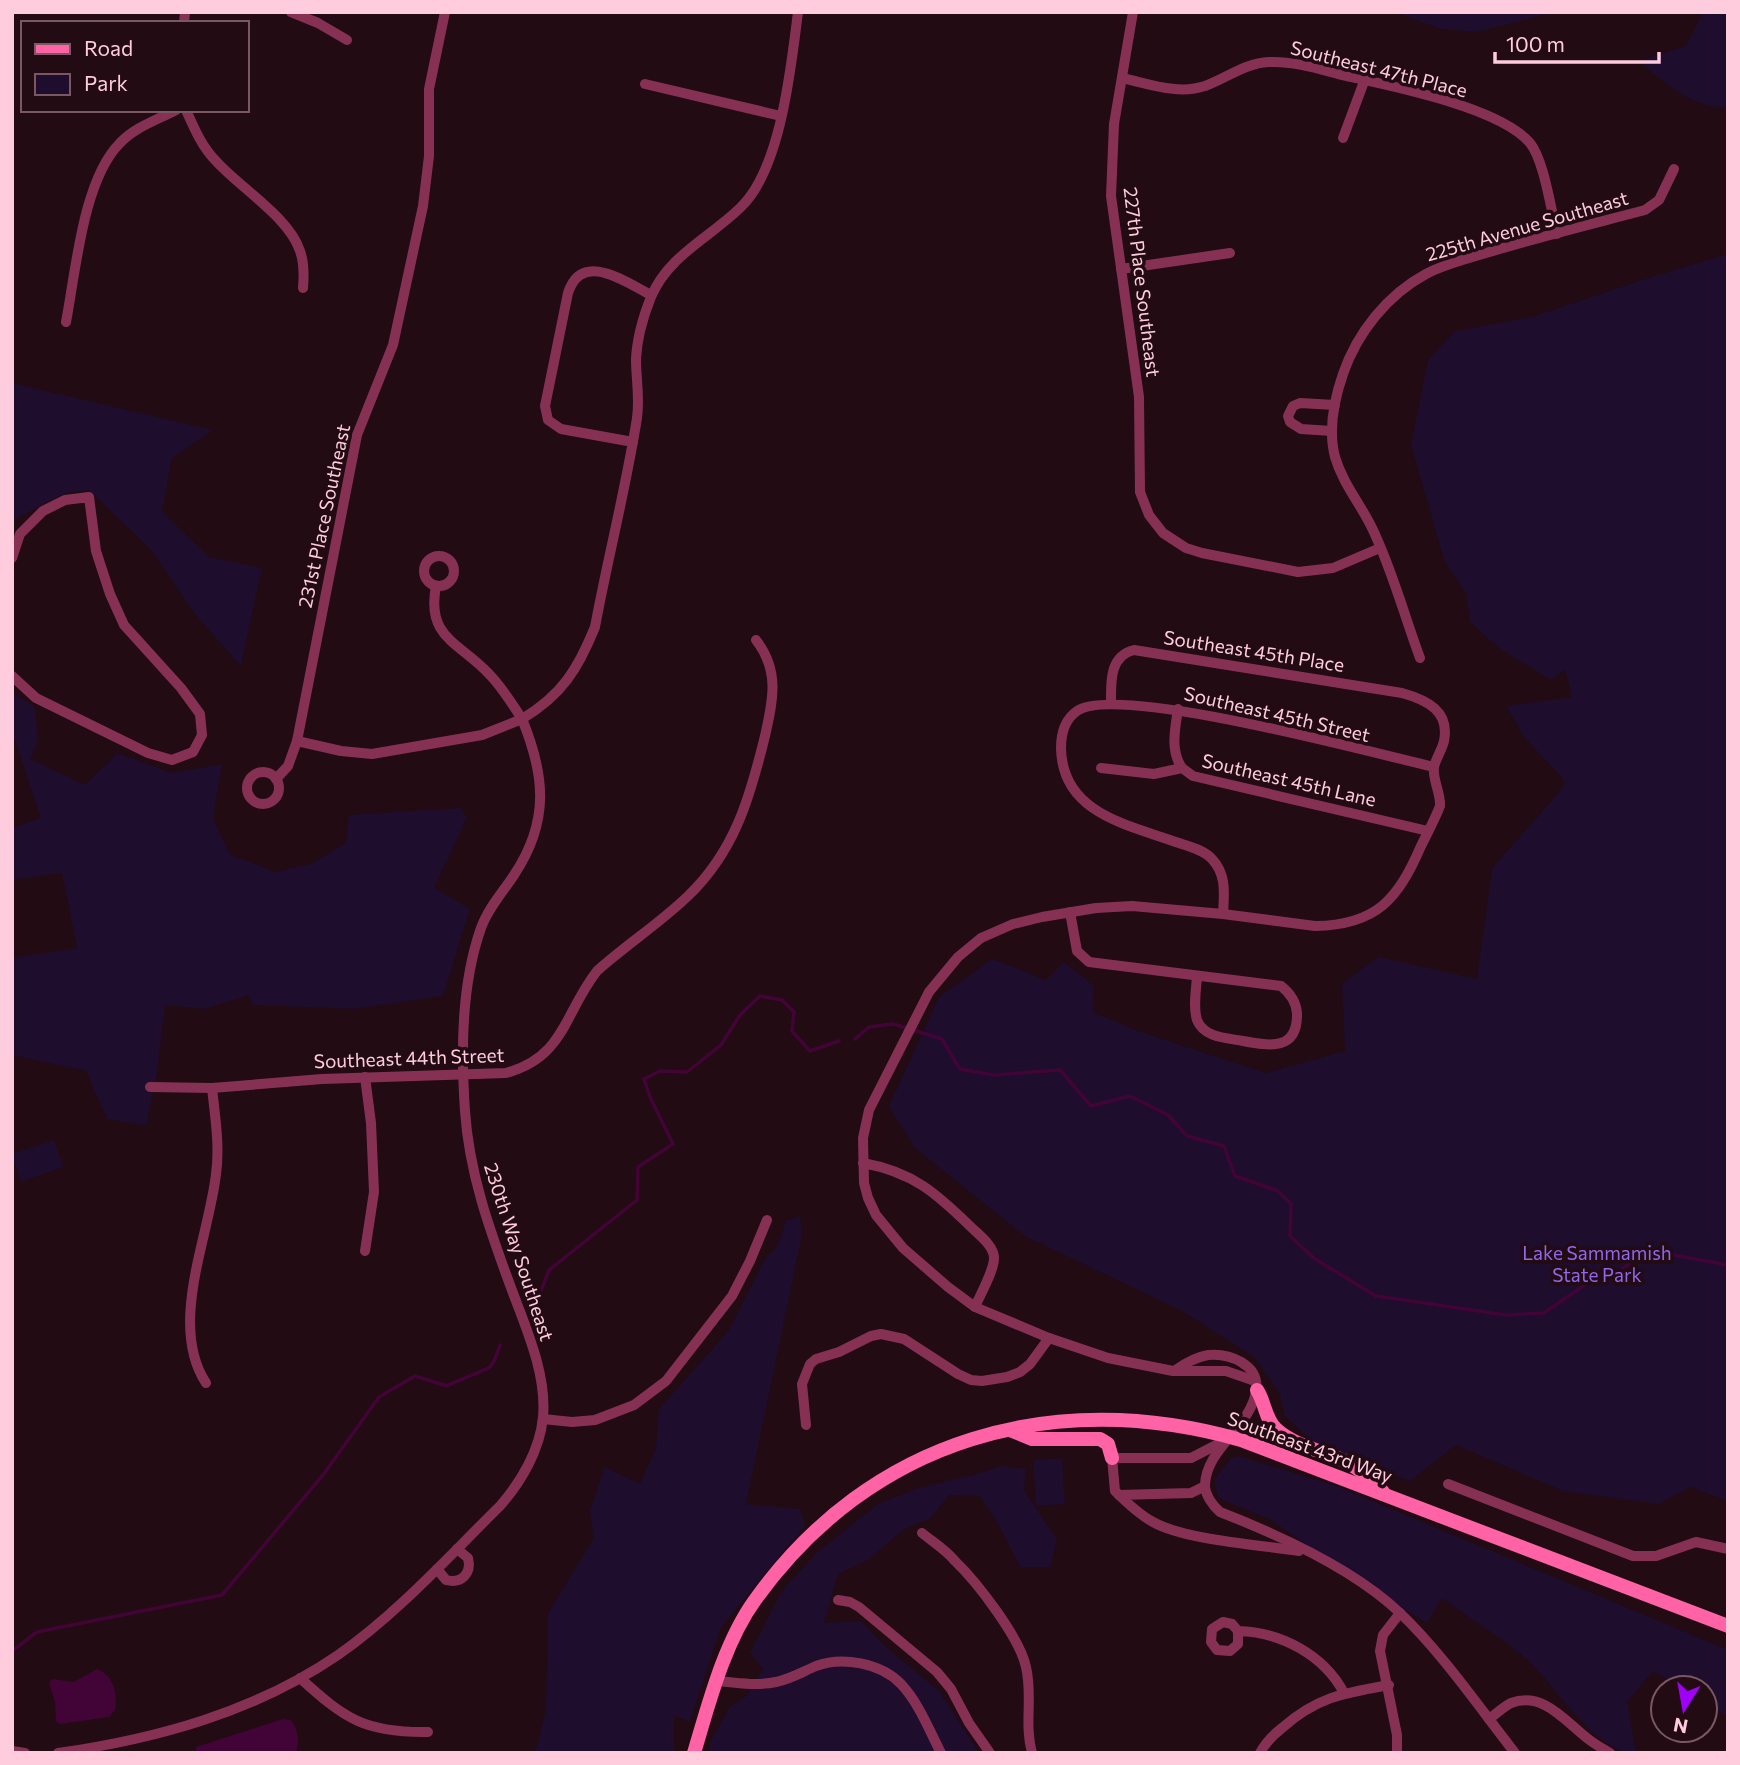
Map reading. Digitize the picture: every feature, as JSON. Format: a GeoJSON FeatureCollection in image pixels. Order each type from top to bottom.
{"type":"FeatureCollection","features":[{"type":"Feature","properties":{"kind":"main road"},"geometry":{"type":"LineString","coordinates":[[1256,1385],[1270,1423],[1278,1431],[1343,1460],[1358,1469],[1387,1496]]}},
{"type":"Feature","properties":{"kind":"main road","name":"Southeast 43rd Way"},"geometry":{"type":"LineString","coordinates":[[694,1753],[726,1654],[753,1602],[819,1528],[844,1506],[897,1470],[950,1447],[1010,1430],[1067,1420],[1112,1419],[1178,1425],[1231,1437],[1727,1625]]}},
{"type":"Feature","properties":{"kind":"main road"},"geometry":{"type":"LineString","coordinates":[[1010,1430],[1032,1439],[1100,1439],[1108,1444],[1112,1458]]}},
{"type":"Feature","properties":{"kind":"street"},"geometry":{"type":"LineString","coordinates":[[291,12],[318,23],[347,40]]}},
{"type":"Feature","properties":{"kind":"street","name":"231st Place Southeast"},"geometry":{"type":"LineString","coordinates":[[276,779],[288,766],[297,741],[357,435],[393,345],[423,206],[429,156],[429,89],[445,12]]}},
{"type":"Feature","properties":{"kind":"street"},"geometry":{"type":"LineString","coordinates":[[297,741],[341,751],[372,754],[482,735],[539,709],[564,686],[583,655],[595,627],[633,442],[639,399],[637,347],[651,295],[675,262],[690,247],[740,209],[763,178],[780,116],[798,12]]}},
{"type":"Feature","properties":{"kind":"street","name":"227th Place Southeast"},"geometry":{"type":"LineString","coordinates":[[1133,12],[1114,124],[1111,196],[1139,397],[1140,492],[1149,515],[1163,533],[1186,548],[1298,572],[1333,568],[1380,548]]}},
{"type":"Feature","properties":{"kind":"street","name":"Southeast 47th Place"},"geometry":{"type":"LineString","coordinates":[[1122,78],[1175,90],[1187,90],[1216,81],[1237,70],[1267,62],[1297,65],[1365,79],[1454,102],[1508,126],[1531,144],[1539,162],[1557,233]]}},
{"type":"Feature","properties":{"kind":"street"},"geometry":{"type":"LineString","coordinates":[[1343,138],[1365,79]]}},
{"type":"Feature","properties":{"kind":"street"},"geometry":{"type":"LineString","coordinates":[[645,84],[780,116]]}},
{"type":"Feature","properties":{"kind":"street"},"geometry":{"type":"LineString","coordinates":[[66,322],[86,216],[106,161],[129,135],[172,112]]}},
{"type":"Feature","properties":{"kind":"street"},"geometry":{"type":"LineString","coordinates":[[187,112],[194,129],[216,161],[291,234],[300,250],[303,288]]}},
{"type":"Feature","properties":{"kind":"street","name":"225th Avenue Southeast"},"geometry":{"type":"LineString","coordinates":[[1420,658],[1372,528],[1340,472],[1332,441],[1335,405],[1349,356],[1364,329],[1384,306],[1426,273],[1653,206],[1665,191],[1674,169]]}},
{"type":"Feature","properties":{"kind":"street"},"geometry":{"type":"LineString","coordinates":[[1121,269],[1230,253]]}},
{"type":"Feature","properties":{"kind":"street"},"geometry":{"type":"LineString","coordinates":[[633,442],[561,429],[548,420],[545,407],[568,293],[574,278],[581,273],[597,271],[651,295]]}},
{"type":"Feature","properties":{"kind":"street"},"geometry":{"type":"LineString","coordinates":[[1332,431],[1301,429],[1290,422],[1288,416],[1293,406],[1300,403],[1335,405]]}},
{"type":"Feature","properties":{"kind":"street"},"geometry":{"type":"LineString","coordinates":[[12,558],[20,534],[43,511],[65,500],[89,498],[96,551],[110,594],[124,625],[181,688],[200,714],[202,735],[193,752],[172,760],[148,754],[36,698],[12,676]]}},
{"type":"Feature","properties":{"kind":"street","name":"230th Way Southeast"},"geometry":{"type":"LineString","coordinates":[[58,1753],[163,1732],[214,1717],[274,1693],[338,1655],[373,1628],[457,1549],[515,1489],[531,1459],[543,1419],[542,1385],[526,1330],[482,1204],[472,1163],[462,1076],[465,1018],[476,942],[492,906],[525,858],[538,818],[540,778],[535,752],[522,719],[502,688],[442,631],[435,620],[436,586]]}},
{"type":"Feature","properties":{"kind":"street","name":"Southeast 44th Street"},"geometry":{"type":"LineString","coordinates":[[150,1087],[212,1088],[365,1077],[506,1073],[523,1069],[544,1055],[562,1032],[597,971],[690,894],[729,843],[753,787],[771,709],[771,669],[767,655],[755,640]]}},
{"type":"Feature","properties":{"kind":"street","name":"Southeast 45th Place"},"geometry":{"type":"LineString","coordinates":[[1111,704],[1114,667],[1124,654],[1134,650],[1402,693],[1430,704],[1439,711],[1444,721],[1444,740],[1434,767]]}},
{"type":"Feature","properties":{"kind":"street","name":"Southeast 45th Street"},"geometry":{"type":"LineString","coordinates":[[1223,914],[1224,879],[1210,856],[1104,815],[1086,805],[1072,788],[1061,756],[1064,726],[1075,712],[1102,703],[1178,709],[1434,767]]}},
{"type":"Feature","properties":{"kind":"street"},"geometry":{"type":"LineString","coordinates":[[1178,709],[1175,752],[1182,768]]}},
{"type":"Feature","properties":{"kind":"street"},"geometry":{"type":"LineString","coordinates":[[1256,1385],[1226,1371],[1173,1371],[1108,1359],[975,1307],[925,1268],[887,1230],[876,1215],[868,1198],[863,1163],[865,1121],[929,992],[953,962],[981,938],[1013,924],[1096,908],[1132,906],[1315,926],[1339,926],[1358,920],[1373,912],[1396,892],[1409,874],[1440,806],[1434,767]]}},
{"type":"Feature","properties":{"kind":"street","name":"Southeast 45th Lane"},"geometry":{"type":"LineString","coordinates":[[1101,768],[1154,774],[1182,768],[1193,776],[1429,831]]}},
{"type":"Feature","properties":{"kind":"street"},"geometry":{"type":"LineString","coordinates":[[1070,912],[1077,951],[1089,962],[1273,984],[1288,991],[1297,1010],[1295,1029],[1291,1036],[1278,1045],[1271,1046],[1208,1033],[1197,1018],[1197,977]]}},
{"type":"Feature","properties":{"kind":"street"},"geometry":{"type":"LineString","coordinates":[[365,1077],[371,1123],[374,1192],[365,1251]]}},
{"type":"Feature","properties":{"kind":"street"},"geometry":{"type":"LineString","coordinates":[[206,1383],[194,1358],[191,1313],[217,1170],[212,1088]]}},
{"type":"Feature","properties":{"kind":"street"},"geometry":{"type":"LineString","coordinates":[[863,1163],[897,1171],[925,1185],[986,1242],[994,1255],[993,1264],[975,1307]]}},
{"type":"Feature","properties":{"kind":"street"},"geometry":{"type":"LineString","coordinates":[[543,1419],[572,1422],[595,1420],[634,1405],[666,1381],[732,1296],[767,1220]]}},
{"type":"Feature","properties":{"kind":"street"},"geometry":{"type":"LineString","coordinates":[[806,1425],[802,1384],[810,1364],[871,1336],[881,1334],[904,1339],[958,1374],[971,1380],[982,1381],[997,1380],[1020,1372],[1030,1364],[1049,1338]]}},
{"type":"Feature","properties":{"kind":"street"},"geometry":{"type":"LineString","coordinates":[[1173,1371],[1195,1358],[1223,1356],[1241,1360],[1249,1367],[1256,1385],[1251,1407],[1209,1470],[1205,1486],[1208,1496],[1220,1512],[1277,1535],[1362,1583],[1400,1613],[1516,1753]]}},
{"type":"Feature","properties":{"kind":"street"},"geometry":{"type":"LineString","coordinates":[[1231,1437],[1191,1458],[1112,1458],[1113,1485],[1119,1495],[1154,1522],[1171,1528],[1207,1537],[1306,1552]]}},
{"type":"Feature","properties":{"kind":"street"},"geometry":{"type":"LineString","coordinates":[[1191,1458],[1209,1470]]}},
{"type":"Feature","properties":{"kind":"street"},"geometry":{"type":"LineString","coordinates":[[1448,1484],[1633,1556],[1656,1556],[1696,1542],[1728,1549]]}},
{"type":"Feature","properties":{"kind":"street"},"geometry":{"type":"LineString","coordinates":[[1119,1495],[1191,1493],[1205,1486]]}},
{"type":"Feature","properties":{"kind":"street"},"geometry":{"type":"LineString","coordinates":[[922,1533],[965,1571],[1021,1653],[1028,1680],[1028,1728],[1032,1753]]}},
{"type":"Feature","properties":{"kind":"street"},"geometry":{"type":"LineString","coordinates":[[437,1569],[441,1577],[450,1582],[464,1577],[469,1569],[468,1558],[457,1549]]}},
{"type":"Feature","properties":{"kind":"street"},"geometry":{"type":"LineString","coordinates":[[838,1600],[859,1607],[937,1672],[951,1689],[969,1723],[990,1753]]}},
{"type":"Feature","properties":{"kind":"street"},"geometry":{"type":"LineString","coordinates":[[1396,1753],[1397,1735],[1380,1651],[1388,1626],[1400,1613]]}},
{"type":"Feature","properties":{"kind":"street"},"geometry":{"type":"LineString","coordinates":[[1238,1631],[1273,1637],[1306,1651],[1335,1676],[1344,1693]]}},
{"type":"Feature","properties":{"kind":"street"},"geometry":{"type":"LineString","coordinates":[[717,1681],[774,1683],[829,1663],[870,1665],[900,1682],[914,1700],[941,1753]]}},
{"type":"Feature","properties":{"kind":"street"},"geometry":{"type":"LineString","coordinates":[[300,1678],[329,1704],[360,1722],[377,1729],[397,1732],[428,1732]]}},
{"type":"Feature","properties":{"kind":"street"},"geometry":{"type":"LineString","coordinates":[[1260,1753],[1267,1741],[1296,1715],[1316,1703],[1344,1693],[1388,1685]]}},
{"type":"Feature","properties":{"kind":"street"},"geometry":{"type":"LineString","coordinates":[[1489,1719],[1509,1704],[1519,1701],[1534,1702],[1559,1713],[1597,1749],[1610,1753]]}},
{"type":"Feature","properties":{"kind":"street"},"geometry":{"type":"LineString","coordinates":[[12,1751],[25,1753]]}},
{"type":"Feature","properties":{"kind":"green space"},"geometry":{"type":"Polygon","coordinates":[[[1394,12],[1555,12],[1477,32],[1441,29],[1394,12]]]}},
{"type":"Feature","properties":{"kind":"green space"},"geometry":{"type":"Polygon","coordinates":[[[1703,12],[1728,12],[1728,106],[1716,107],[1692,99],[1668,85],[1638,61],[1686,46],[1703,12]]]}},
{"type":"Feature","properties":{"kind":"green space","name":"Lake Sammamish State Park"},"geometry":{"type":"Polygon","coordinates":[[[1728,254],[1728,1501],[1690,1487],[1659,1504],[1563,1491],[1456,1445],[1410,1481],[1319,1448],[1285,1416],[1279,1392],[1254,1357],[1182,1311],[1025,1236],[915,1148],[889,1106],[939,997],[992,959],[1046,980],[1064,962],[1093,985],[1094,1013],[1141,1032],[1266,1073],[1345,1051],[1342,983],[1379,957],[1477,979],[1492,868],[1562,789],[1564,780],[1524,737],[1506,706],[1572,697],[1565,669],[1551,680],[1499,648],[1470,622],[1467,595],[1444,560],[1411,445],[1428,360],[1455,331],[1532,317],[1728,254]]]}},
{"type":"Feature","properties":{"kind":"green space"},"geometry":{"type":"Polygon","coordinates":[[[12,383],[213,430],[172,458],[162,511],[209,557],[262,568],[241,666],[194,613],[153,552],[89,490],[65,493],[12,521],[12,383]]]}},
{"type":"Feature","properties":{"kind":"green space"},"geometry":{"type":"Polygon","coordinates":[[[12,692],[35,707],[38,741],[30,759],[85,785],[118,753],[171,773],[222,764],[213,819],[230,855],[276,872],[311,864],[346,843],[349,815],[460,808],[467,817],[434,888],[470,909],[443,996],[354,1009],[253,1005],[249,995],[205,1009],[165,1005],[157,1073],[146,1126],[107,1119],[86,1071],[12,1055],[12,958],[77,948],[62,873],[12,880],[12,828],[41,818],[12,732],[12,692]]]}},
{"type":"Feature","properties":{"kind":"green space"},"geometry":{"type":"Polygon","coordinates":[[[54,1140],[63,1167],[21,1182],[12,1154],[54,1140]]]}},
{"type":"Feature","properties":{"kind":"green space"},"geometry":{"type":"Polygon","coordinates":[[[800,1216],[802,1235],[746,1504],[800,1509],[805,1526],[721,1627],[690,1722],[674,1716],[674,1753],[535,1753],[546,1710],[548,1613],[594,1538],[590,1511],[604,1467],[640,1484],[656,1448],[659,1409],[729,1330],[765,1259],[777,1246],[786,1221],[800,1216]]]}},
{"type":"Feature","properties":{"kind":"green space"},"geometry":{"type":"Polygon","coordinates":[[[1239,1456],[1339,1487],[1728,1650],[1728,1717],[1719,1711],[1719,1674],[1658,1674],[1653,1671],[1627,1702],[1636,1753],[1621,1750],[1592,1731],[1529,1661],[1442,1598],[1427,1623],[1366,1586],[1271,1520],[1218,1498],[1214,1480],[1231,1458],[1239,1456]]]}},
{"type":"Feature","properties":{"kind":"green space"},"geometry":{"type":"Polygon","coordinates":[[[1062,1458],[1065,1504],[1036,1506],[1033,1460],[1062,1458]]]}},
{"type":"Feature","properties":{"kind":"green space"},"geometry":{"type":"Polygon","coordinates":[[[1001,1466],[1026,1469],[1024,1490],[1057,1540],[1050,1567],[1020,1567],[996,1520],[980,1496],[949,1495],[931,1518],[904,1529],[868,1560],[838,1574],[824,1623],[861,1621],[886,1647],[939,1691],[979,1753],[709,1753],[711,1740],[729,1708],[746,1696],[763,1669],[750,1653],[781,1592],[816,1553],[878,1504],[919,1488],[1001,1466]]]}},
{"type":"Feature","properties":{"kind":"shaded area"},"geometry":{"type":"Polygon","coordinates":[[[97,1669],[111,1681],[116,1698],[115,1710],[109,1717],[60,1724],[56,1721],[55,1702],[49,1683],[52,1679],[74,1682],[97,1669]]]}},
{"type":"Feature","properties":{"kind":"shaded area"},"geometry":{"type":"Polygon","coordinates":[[[283,1719],[291,1720],[296,1728],[296,1753],[196,1753],[196,1747],[283,1719]]]}},
{"type":"Feature","properties":{"kind":"waterway"},"geometry":{"type":"LineString","coordinates":[[539,1296],[549,1270],[637,1200],[638,1167],[673,1144],[644,1079],[660,1071],[687,1072],[721,1045],[740,1015],[760,996],[782,1000],[794,1012],[792,1031],[810,1051],[839,1041]]}},
{"type":"Feature","properties":{"kind":"waterway"},"geometry":{"type":"LineString","coordinates":[[855,1039],[869,1027],[893,1024],[942,1039],[960,1069],[993,1075],[1060,1070],[1091,1106],[1130,1096],[1168,1115],[1187,1136],[1224,1146],[1235,1176],[1278,1191],[1291,1204],[1290,1236],[1315,1259],[1376,1296],[1506,1315],[1544,1313],[1592,1280],[1611,1278],[1646,1250],[1728,1265]]}},
{"type":"Feature","properties":{"kind":"waterway"},"geometry":{"type":"LineString","coordinates":[[12,1651],[37,1632],[222,1595],[323,1475],[379,1397],[415,1376],[447,1386],[490,1367],[500,1345]]}}]}
